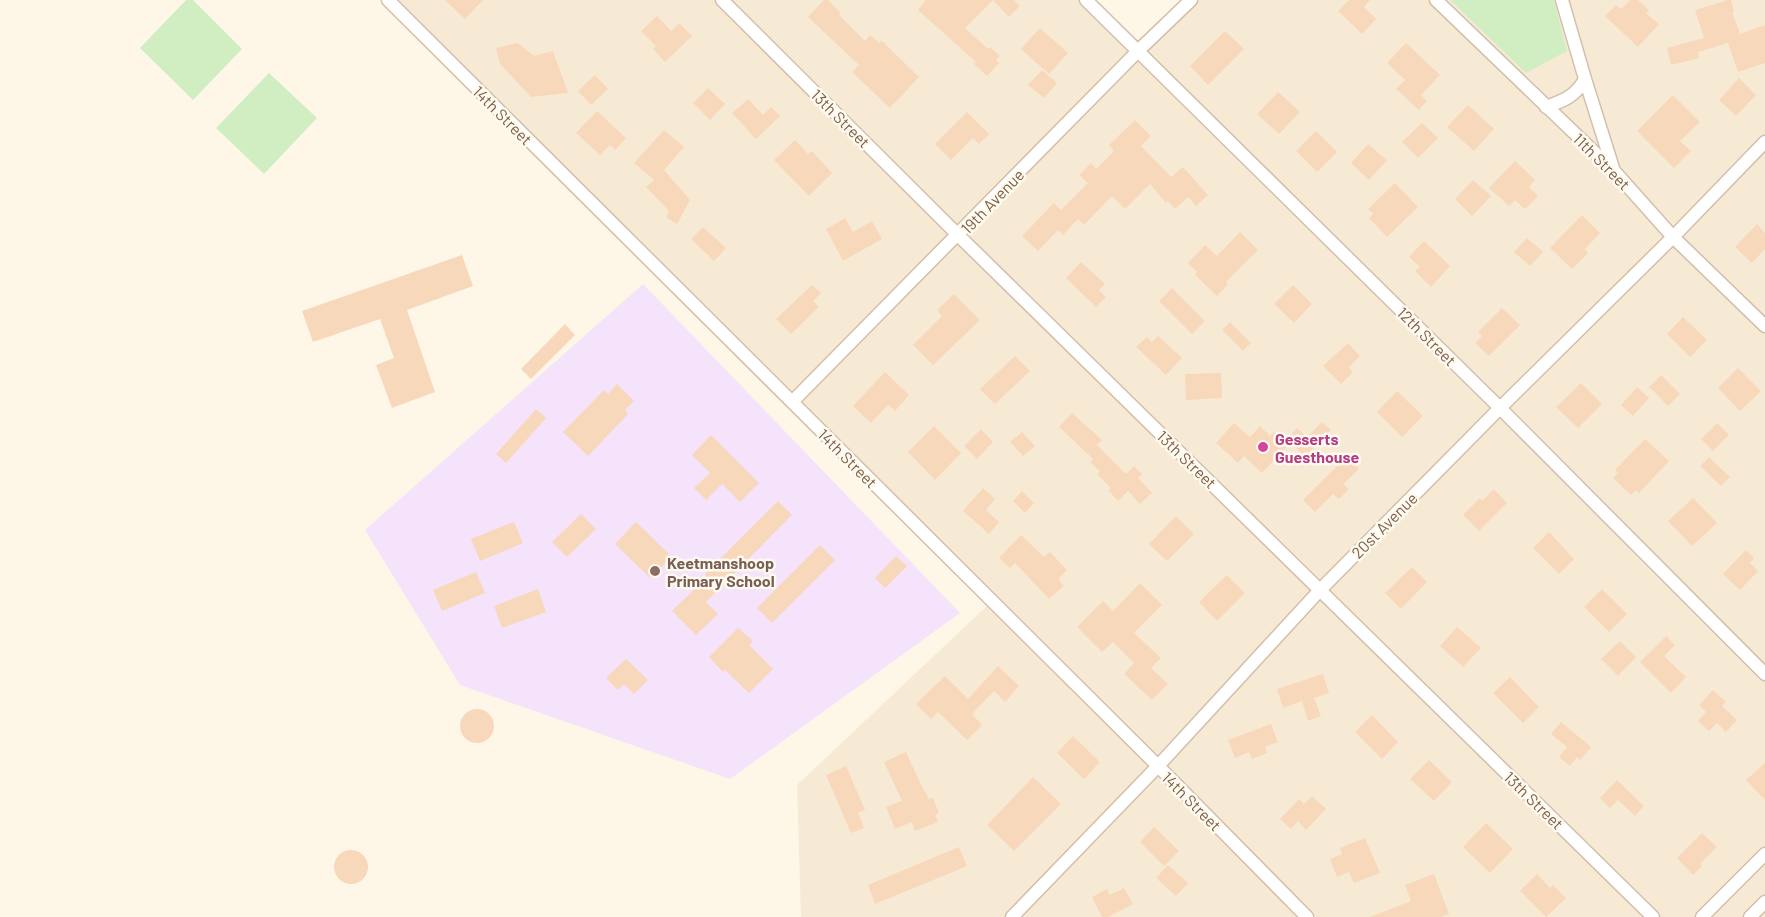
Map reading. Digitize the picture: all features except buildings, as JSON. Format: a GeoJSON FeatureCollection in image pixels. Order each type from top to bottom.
{"type":"FeatureCollection","features":[{"type":"Feature","properties":{"kind":"street","name":"13th Street"},"geometry":{"type":"LineString","coordinates":[[722,0],[958,235],[1653,917]]}},
{"type":"Feature","properties":{"kind":"street","name":"12th Street"},"geometry":{"type":"LineString","coordinates":[[1086,0],[1500,408],[1765,674]]}},
{"type":"Feature","properties":{"kind":"street","name":"19th Avenue"},"geometry":{"type":"LineString","coordinates":[[792,402],[1191,0]]}},
{"type":"Feature","properties":{"kind":"street","name":"11th Street"},"geometry":{"type":"LineString","coordinates":[[1436,0],[1614,172],[1673,237],[1765,326]]}},
{"type":"Feature","properties":{"kind":"street"},"geometry":{"type":"LineString","coordinates":[[1562,0],[1614,172]]}},
{"type":"Feature","properties":{"kind":"street","name":"14th Street"},"geometry":{"type":"LineString","coordinates":[[390,1],[1307,917]]}},
{"type":"Feature","properties":{"kind":"street"},"geometry":{"type":"LineString","coordinates":[[1546,107],[1572,96],[1585,80]]}},
{"type":"Feature","properties":{"kind":"street","name":"20st Avenue"},"geometry":{"type":"LineString","coordinates":[[1012,917],[1158,766],[1320,590],[1765,142]]}},
{"type":"Feature","properties":{"kind":"street"},"geometry":{"type":"LineString","coordinates":[[1702,917],[1765,854]]}},
{"type":"Feature","properties":{"kind":"street"},"geometry":{"type":"LineString","coordinates":[[1750,917],[1765,902]]}},
{"type":"Feature","properties":{"kind":"shaded area"},"geometry":{"type":"Polygon","coordinates":[[[388,0],[1086,0],[1139,50],[1191,0],[1765,0],[1765,917],[801,917],[797,785],[992,601],[388,0]]]}},
{"type":"Feature","properties":{"kind":"shaded area","name":"Keetmanshoop Primary School"},"geometry":{"type":"Polygon","coordinates":[[[643,284],[960,613],[730,779],[460,685],[365,530],[643,284]]]}},
{"type":"Feature","properties":{"kind":"green space"},"geometry":{"type":"Polygon","coordinates":[[[186,0],[193,0],[242,49],[193,100],[140,48],[186,0]]]}},
{"type":"Feature","properties":{"kind":"green space"},"geometry":{"type":"Polygon","coordinates":[[[1450,0],[1554,0],[1567,51],[1526,73],[1450,0]]]}},
{"type":"Feature","properties":{"kind":"green space"},"geometry":{"type":"Polygon","coordinates":[[[269,73],[317,118],[264,174],[216,128],[269,73]]]}},
{"type":"Feature","properties":{"kind":"place","name":"Gesserts Guesthouse"},"geometry":{"type":"Point","coordinates":[1263,447]}},
{"type":"Feature","properties":{"kind":"place","name":"Keetmanshoop Primary School"},"geometry":{"type":"Point","coordinates":[655,571]}}]}
